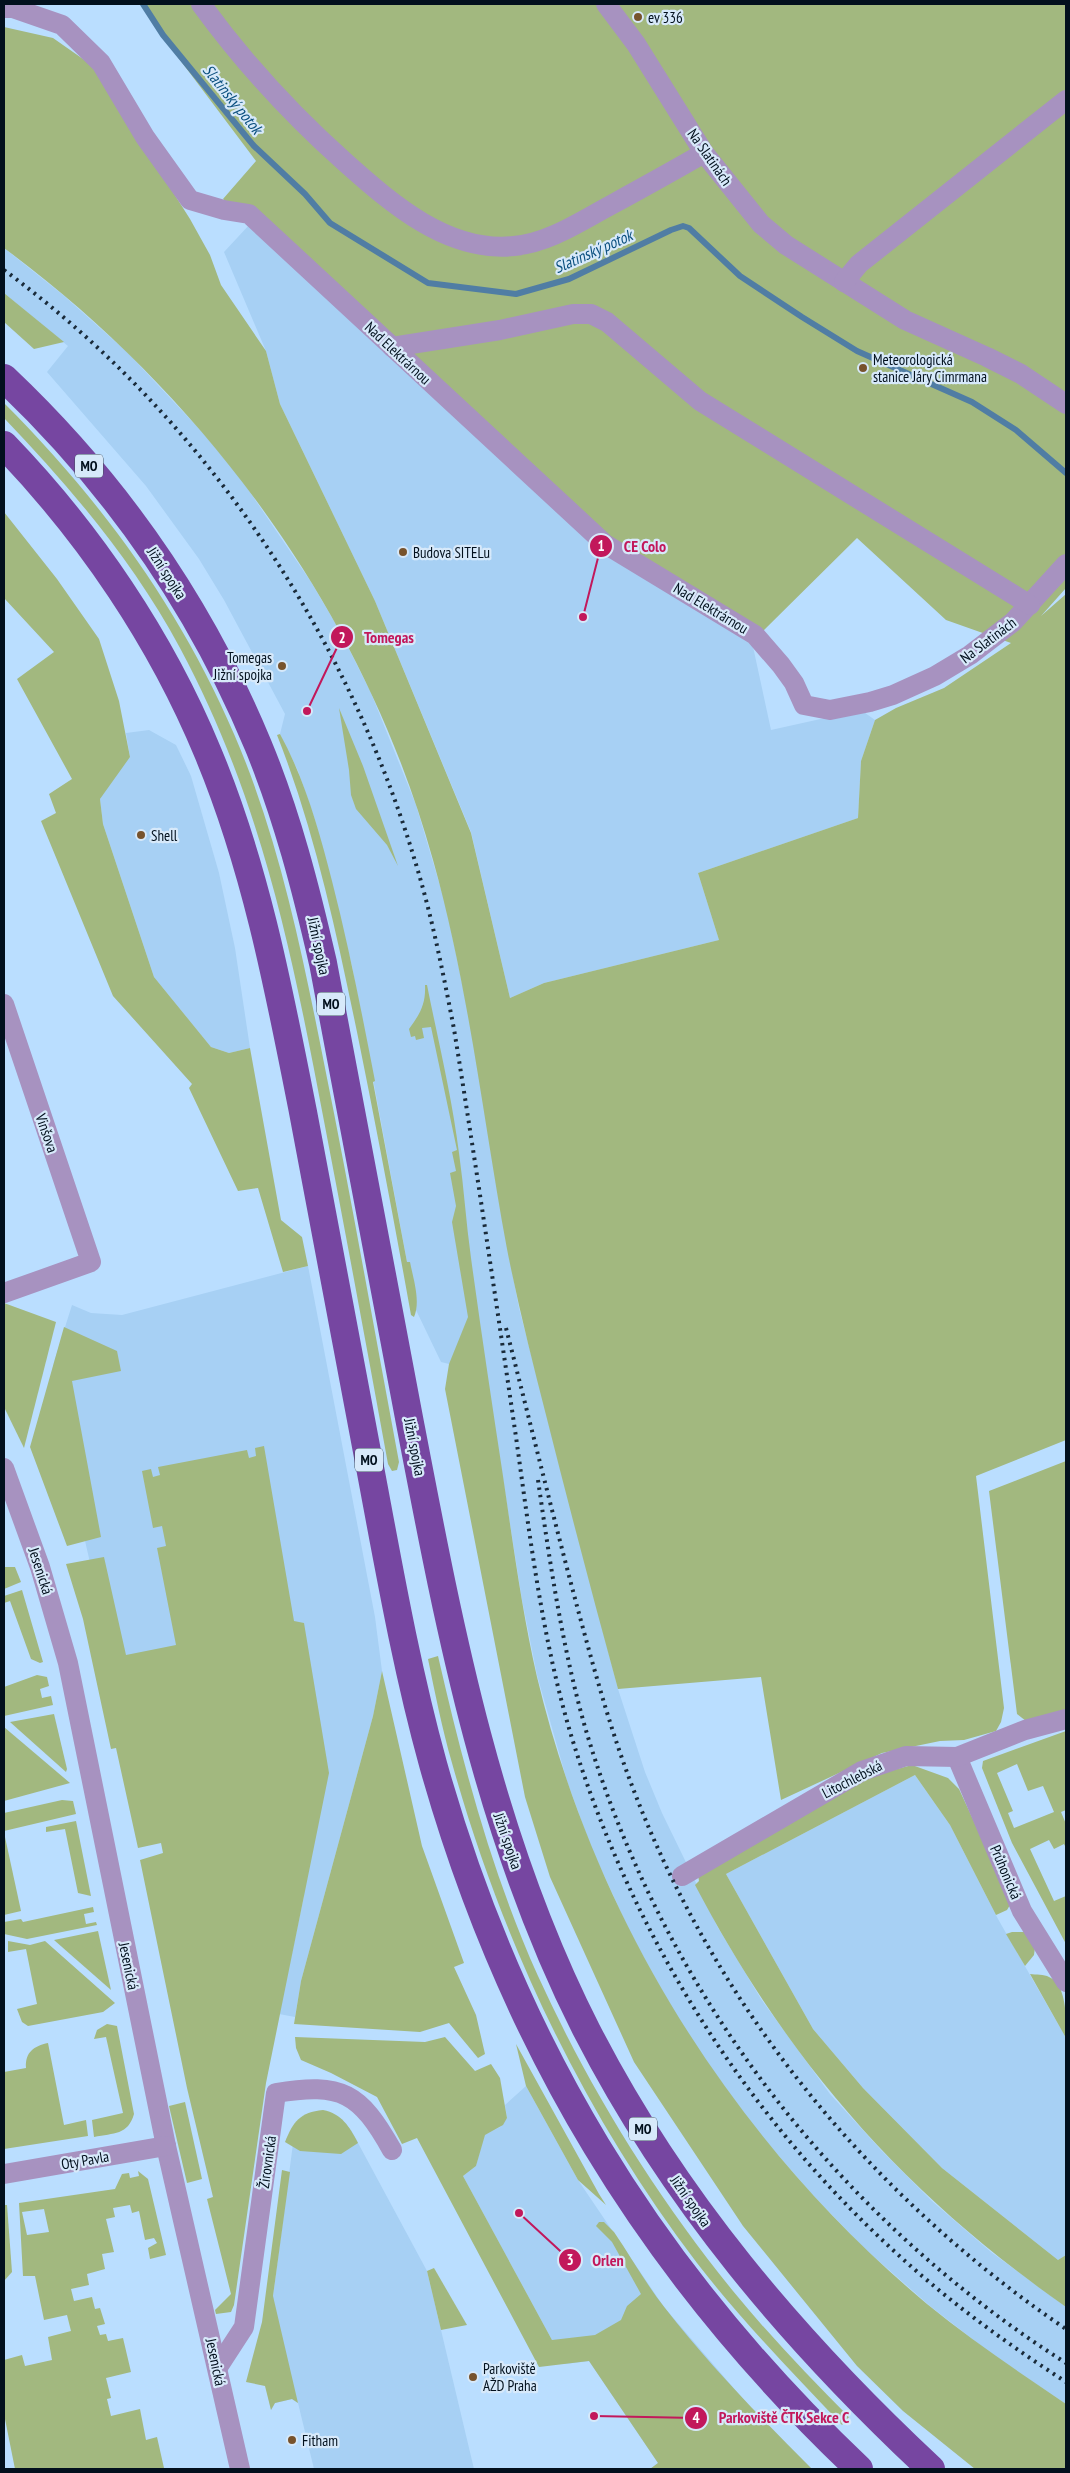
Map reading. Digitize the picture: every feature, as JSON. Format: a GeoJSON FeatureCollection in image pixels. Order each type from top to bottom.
{"type":"FeatureCollection","features":[{"type":"Feature","properties":{"kind":"highway","name":"Jižní spojka"},"geometry":{"type":"LineString","coordinates":[[4,378],[38,410],[98,476],[163,565],[190,608],[234,691],[259,747],[277,796],[311,912],[323,963],[419,1470],[469,1708],[507,1839],[557,1968],[620,2091],[672,2174],[724,2247],[799,2337],[879,2420],[931,2469]]}},
{"type":"Feature","properties":{"kind":"highway","name":"MO"},"geometry":{"type":"LineString","coordinates":[[4,445],[92,550],[130,604],[159,653],[206,748],[241,842],[260,910],[283,1010],[392,1582],[416,1696],[451,1824],[495,1949],[556,2077],[614,2176],[656,2239],[696,2292],[741,2345],[787,2397],[859,2469]]}},
{"type":"Feature","properties":{"kind":"street"},"geometry":{"type":"LineString","coordinates":[[201,4],[233,47],[314,135],[375,189],[401,208],[422,222],[461,240],[496,247],[515,246],[540,241],[573,226],[704,154]]}},
{"type":"Feature","properties":{"kind":"street","name":"Na Slatinách"},"geometry":{"type":"LineString","coordinates":[[606,4],[636,44],[704,154],[761,224],[786,246],[905,320],[1021,374],[1066,404]]}},
{"type":"Feature","properties":{"kind":"street","name":"Nad Elektrárnou"},"geometry":{"type":"LineString","coordinates":[[4,8],[13,8],[62,25],[101,63],[145,137],[190,200],[224,210],[249,214],[605,544],[755,635],[782,665],[794,683],[804,705]]}},
{"type":"Feature","properties":{"kind":"street"},"geometry":{"type":"LineString","coordinates":[[844,282],[859,264],[1066,100]]}},
{"type":"Feature","properties":{"kind":"street"},"geometry":{"type":"LineString","coordinates":[[392,346],[500,330],[573,314],[582,313],[598,316],[616,328],[700,401],[1030,605]]}},
{"type":"Feature","properties":{"kind":"street","name":"Na Slatinách"},"geometry":{"type":"LineString","coordinates":[[804,705],[830,710],[893,695],[953,666],[1013,622],[1066,564]]}},
{"type":"Feature","properties":{"kind":"street","name":"Vinšova"},"geometry":{"type":"LineString","coordinates":[[4,1004],[91,1262],[4,1293]]}},
{"type":"Feature","properties":{"kind":"street","name":"Jesenická"},"geometry":{"type":"LineString","coordinates":[[4,1468],[40,1567],[68,1663],[166,2146],[240,2469]]}},
{"type":"Feature","properties":{"kind":"street","name":"Litochlebská"},"geometry":{"type":"LineString","coordinates":[[682,1876],[862,1771],[906,1756],[957,1756],[1010,1736],[1066,1720]]}},
{"type":"Feature","properties":{"kind":"street","name":"Průhonická"},"geometry":{"type":"LineString","coordinates":[[957,1756],[1022,1911],[1066,1982]]}},
{"type":"Feature","properties":{"kind":"street","name":"Žirovnická"},"geometry":{"type":"LineString","coordinates":[[218,2367],[244,2327],[276,2093],[304,2088],[328,2089],[350,2097],[375,2120],[392,2150]]}},
{"type":"Feature","properties":{"kind":"street","name":"Oty Pavla"},"geometry":{"type":"LineString","coordinates":[[4,2174],[166,2146]]}},
{"type":"Feature","properties":{"kind":"shaded area"},"geometry":{"type":"Polygon","coordinates":[[[250,224],[752,642],[771,730],[861,710],[875,720],[861,761],[858,818],[698,873],[719,940],[544,983],[510,998],[471,832],[375,601],[280,404],[266,351],[224,252],[250,224]]]}},
{"type":"Feature","properties":{"kind":"shaded area"},"geometry":{"type":"Polygon","coordinates":[[[4,248],[63,295],[127,352],[203,433],[241,479],[311,582],[341,633],[371,693],[416,805],[446,906],[471,1026],[499,1201],[519,1308],[618,1689],[645,1772],[662,1813],[717,1926],[761,1999],[830,2094],[881,2150],[933,2202],[991,2252],[1066,2307],[1066,2404],[993,2355],[930,2306],[864,2248],[811,2193],[758,2132],[706,2061],[675,2014],[630,1932],[591,1847],[567,1781],[537,1675],[522,1600],[478,1321],[449,1364],[441,1362],[416,1310],[352,966],[315,820],[298,771],[280,734],[285,714],[224,600],[199,559],[146,486],[47,372],[68,346],[4,293],[4,248]]]}},
{"type":"Feature","properties":{"kind":"shaded area"},"geometry":{"type":"Polygon","coordinates":[[[149,730],[176,745],[191,776],[219,873],[235,948],[250,1048],[229,1053],[211,1047],[154,977],[103,824],[100,799],[107,782],[130,757],[126,733],[149,730]]]}},
{"type":"Feature","properties":{"kind":"shaded area"},"geometry":{"type":"Polygon","coordinates":[[[308,1266],[375,1617],[382,1671],[373,1716],[301,1981],[295,2017],[279,2014],[304,1896],[115,1671],[80,1519],[41,1423],[54,1362],[72,1305],[91,1313],[122,1315],[308,1266]]]}},
{"type":"Feature","properties":{"kind":"shaded area"},"geometry":{"type":"Polygon","coordinates":[[[915,1775],[950,1825],[998,1919],[1066,2038],[1066,2255],[1058,2260],[942,2168],[863,2088],[813,2029],[726,1874],[915,1775]]]}},
{"type":"Feature","properties":{"kind":"shaded area"},"geometry":{"type":"Polygon","coordinates":[[[526,2086],[578,2180],[664,2307],[749,2406],[811,2469],[650,2469],[658,2463],[589,2361],[565,2364],[463,2176],[476,2166],[484,2135],[500,2127],[507,2118],[505,2105],[526,2086]]]}},
{"type":"Feature","properties":{"kind":"shaded area"},"geometry":{"type":"Polygon","coordinates":[[[351,2130],[427,2271],[474,2469],[314,2469],[298,2403],[292,2399],[275,2403],[271,2410],[263,2373],[294,2136],[351,2130]]]}},
{"type":"Feature","properties":{"kind":"green space"},"geometry":{"type":"Polygon","coordinates":[[[142,4],[1066,4],[1066,588],[1041,616],[1066,594],[1066,1440],[976,1476],[1004,1708],[1001,1722],[996,1731],[964,1740],[940,1741],[882,1753],[781,1800],[761,1677],[618,1689],[563,1483],[516,1291],[498,1200],[466,1005],[446,908],[433,860],[403,770],[366,682],[321,598],[269,518],[211,443],[147,372],[78,307],[4,248],[4,27],[53,38],[93,66],[190,219],[210,255],[221,285],[266,351],[280,404],[375,601],[471,833],[510,998],[544,983],[719,940],[698,873],[858,818],[861,761],[875,720],[896,708],[944,688],[1011,643],[946,620],[857,538],[752,642],[599,549],[223,199],[256,161],[162,36],[142,4]]]}},
{"type":"Feature","properties":{"kind":"green space"},"geometry":{"type":"Polygon","coordinates":[[[4,293],[64,342],[34,349],[4,322],[4,293]]]}},
{"type":"Feature","properties":{"kind":"green space"},"geometry":{"type":"Polygon","coordinates":[[[4,403],[73,477],[135,557],[163,599],[213,688],[250,773],[288,896],[307,979],[344,1163],[399,1462],[397,1470],[392,1471],[388,1464],[300,998],[271,879],[233,763],[208,705],[180,648],[143,586],[77,499],[4,418],[4,403]]]}},
{"type":"Feature","properties":{"kind":"green space"},"geometry":{"type":"Polygon","coordinates":[[[4,512],[57,579],[99,639],[119,701],[130,757],[100,799],[103,824],[154,977],[211,1047],[229,1053],[250,1048],[281,1220],[302,1237],[308,1266],[283,1272],[258,1188],[238,1191],[189,1088],[192,1084],[113,996],[41,821],[56,813],[49,794],[72,779],[17,679],[54,652],[4,598],[4,512]]]}},
{"type":"Feature","properties":{"kind":"green space"},"geometry":{"type":"Polygon","coordinates":[[[339,708],[363,766],[398,866],[387,845],[356,809],[351,795],[339,708]]]}},
{"type":"Feature","properties":{"kind":"green space"},"geometry":{"type":"Polygon","coordinates":[[[280,734],[297,769],[316,824],[344,931],[375,1081],[373,1082],[407,1262],[410,1262],[416,1290],[417,1304],[414,1317],[411,1315],[364,1067],[332,919],[303,808],[277,735],[280,734]]]}},
{"type":"Feature","properties":{"kind":"green space"},"geometry":{"type":"Polygon","coordinates":[[[425,985],[427,985],[456,1132],[469,1245],[527,1627],[537,1677],[563,1768],[596,1856],[635,1941],[682,2022],[734,2099],[793,2172],[857,2241],[927,2304],[978,2343],[1066,2404],[1066,2469],[975,2469],[903,2411],[857,2366],[743,2226],[634,2062],[550,1877],[525,1797],[445,1389],[449,1364],[468,1317],[452,1222],[456,1206],[450,1173],[456,1171],[452,1152],[457,1150],[431,1027],[422,1028],[424,1038],[416,1040],[415,1036],[411,1037],[409,1029],[422,1009],[425,985]]]}},
{"type":"Feature","properties":{"kind":"green space"},"geometry":{"type":"Polygon","coordinates":[[[4,1303],[56,1322],[24,1448],[4,1407],[4,1303]]]}},
{"type":"Feature","properties":{"kind":"green space"},"geometry":{"type":"Polygon","coordinates":[[[64,1327],[117,1351],[121,1371],[72,1381],[101,1537],[67,1546],[30,1447],[64,1327]]]}},
{"type":"Feature","properties":{"kind":"green space"},"geometry":{"type":"Polygon","coordinates":[[[264,1446],[294,1621],[304,1623],[329,1773],[266,2083],[234,2305],[231,2312],[216,2314],[215,2310],[231,2294],[207,2199],[213,2197],[187,2088],[140,1860],[163,1853],[161,1843],[138,1848],[116,1748],[111,1749],[83,1619],[66,1564],[104,1557],[126,1655],[176,1645],[157,1548],[166,1546],[162,1526],[153,1528],[142,1471],[151,1469],[153,1477],[160,1475],[158,1467],[247,1450],[249,1458],[256,1456],[255,1448],[264,1446]]]}},
{"type":"Feature","properties":{"kind":"green space"},"geometry":{"type":"Polygon","coordinates":[[[1066,1461],[1066,1712],[1026,1721],[1017,1714],[989,1491],[1066,1461]]]}},
{"type":"Feature","properties":{"kind":"green space"},"geometry":{"type":"Polygon","coordinates":[[[4,1567],[15,1567],[21,1582],[4,1589],[4,1567]]]}},
{"type":"Feature","properties":{"kind":"green space"},"geometry":{"type":"Polygon","coordinates":[[[22,1590],[43,1662],[40,1663],[31,1659],[10,1601],[4,1603],[4,1596],[22,1590]]]}},
{"type":"Feature","properties":{"kind":"green space"},"geometry":{"type":"Polygon","coordinates":[[[438,1656],[468,1778],[506,1898],[538,1976],[579,2059],[625,2140],[677,2217],[733,2291],[790,2356],[849,2417],[842,2425],[749,2325],[697,2263],[656,2206],[618,2148],[583,2087],[551,2025],[522,1961],[495,1896],[472,1830],[448,1750],[428,1659],[438,1656]]]}},
{"type":"Feature","properties":{"kind":"green space"},"geometry":{"type":"Polygon","coordinates":[[[382,1671],[422,1846],[464,1963],[454,1967],[476,2015],[485,2054],[478,2058],[449,2023],[420,2032],[294,2024],[301,1981],[373,1716],[382,1671]]]}},
{"type":"Feature","properties":{"kind":"green space"},"geometry":{"type":"Polygon","coordinates":[[[37,1675],[47,1677],[49,1686],[40,1689],[42,1698],[51,1696],[53,1705],[4,1716],[4,1687],[37,1675]]]}},
{"type":"Feature","properties":{"kind":"green space"},"geometry":{"type":"Polygon","coordinates":[[[54,1714],[67,1769],[66,1772],[10,1722],[54,1714]]]}},
{"type":"Feature","properties":{"kind":"green space"},"geometry":{"type":"Polygon","coordinates":[[[4,1727],[70,1783],[4,1801],[4,1727]]]}},
{"type":"Feature","properties":{"kind":"green space"},"geometry":{"type":"Polygon","coordinates":[[[1066,1731],[1066,1810],[1061,1812],[1066,1824],[1066,1848],[1064,1844],[1054,1849],[1049,1840],[1030,1849],[1054,1901],[1066,1896],[1066,1944],[1012,1843],[982,1768],[983,1761],[1066,1731]],[[1017,1764],[997,1773],[1013,1811],[1008,1813],[1014,1828],[1054,1812],[1043,1786],[1028,1791],[1017,1764]]]}},
{"type":"Feature","properties":{"kind":"green space"},"geometry":{"type":"Polygon","coordinates":[[[912,1765],[948,1778],[959,1789],[1008,1895],[1010,1905],[1007,1910],[996,1915],[950,1825],[915,1775],[726,1874],[813,2029],[863,2088],[942,2168],[1058,2260],[1066,2255],[1066,2307],[1007,2263],[952,2218],[854,2120],[810,2066],[769,2010],[731,1949],[695,1885],[699,1881],[698,1875],[860,1779],[912,1765]]]}},
{"type":"Feature","properties":{"kind":"green space"},"geometry":{"type":"Polygon","coordinates":[[[62,1800],[73,1801],[76,1814],[4,1831],[4,1813],[62,1800]]]}},
{"type":"Feature","properties":{"kind":"green space"},"geometry":{"type":"Polygon","coordinates":[[[76,1821],[91,1896],[78,1893],[65,1829],[46,1832],[46,1827],[76,1821]]]}},
{"type":"Feature","properties":{"kind":"green space"},"geometry":{"type":"Polygon","coordinates":[[[4,1838],[21,1911],[4,1915],[4,1838]]]}},
{"type":"Feature","properties":{"kind":"green space"},"geometry":{"type":"Polygon","coordinates":[[[93,1907],[94,1912],[84,1914],[86,1924],[96,1922],[97,1925],[27,1939],[4,1934],[4,1922],[21,1919],[23,1922],[93,1907]]]}},
{"type":"Feature","properties":{"kind":"green space"},"geometry":{"type":"Polygon","coordinates":[[[98,1931],[111,1990],[54,1940],[98,1931]]]}},
{"type":"Feature","properties":{"kind":"green space"},"geometry":{"type":"Polygon","coordinates":[[[1025,1932],[1035,1947],[1034,1955],[1025,1966],[1006,1934],[1025,1932]]]}},
{"type":"Feature","properties":{"kind":"green space"},"geometry":{"type":"Polygon","coordinates":[[[8,1941],[30,1945],[45,1941],[115,2003],[103,2012],[28,2026],[22,2022],[17,2009],[37,2004],[26,1949],[8,1952],[8,1941]]]}},
{"type":"Feature","properties":{"kind":"green space"},"geometry":{"type":"Polygon","coordinates":[[[1030,1974],[1047,1976],[1055,1981],[1060,1988],[1065,2004],[1066,2038],[1030,1974]]]}},
{"type":"Feature","properties":{"kind":"green space"},"geometry":{"type":"Polygon","coordinates":[[[107,2024],[117,2026],[134,2114],[128,2126],[119,2132],[94,2137],[92,2120],[123,2113],[106,2037],[94,2039],[97,2030],[107,2024]]]}},
{"type":"Feature","properties":{"kind":"green space"},"geometry":{"type":"Polygon","coordinates":[[[295,2037],[425,2042],[445,2037],[475,2071],[491,2064],[500,2078],[507,2118],[503,2125],[485,2135],[476,2166],[463,2176],[552,2340],[595,2335],[621,2320],[627,2306],[641,2294],[612,2242],[596,2226],[599,2222],[604,2222],[614,2232],[658,2299],[682,2329],[755,2411],[812,2469],[650,2469],[658,2463],[589,2361],[539,2367],[417,2138],[402,2144],[377,2097],[301,2060],[296,2048],[295,2037]]]}},
{"type":"Feature","properties":{"kind":"green space"},"geometry":{"type":"Polygon","coordinates":[[[48,2043],[64,2125],[86,2120],[88,2136],[4,2149],[4,2072],[26,2068],[27,2058],[31,2051],[48,2043]]]}},
{"type":"Feature","properties":{"kind":"green space"},"geometry":{"type":"Polygon","coordinates":[[[516,2044],[606,2205],[578,2180],[526,2086],[516,2044]]]}},
{"type":"Feature","properties":{"kind":"green space"},"geometry":{"type":"Polygon","coordinates":[[[185,2102],[202,2179],[187,2183],[169,2106],[185,2102]]]}},
{"type":"Feature","properties":{"kind":"green space"},"geometry":{"type":"Polygon","coordinates":[[[323,2110],[340,2118],[358,2143],[341,2154],[300,2151],[285,2142],[298,2119],[308,2113],[323,2110]]]}},
{"type":"Feature","properties":{"kind":"green space"},"geometry":{"type":"Polygon","coordinates":[[[282,2170],[290,2172],[273,2296],[298,2403],[292,2399],[275,2403],[271,2410],[265,2386],[246,2382],[262,2322],[282,2170]]]}},
{"type":"Feature","properties":{"kind":"green space"},"geometry":{"type":"Polygon","coordinates":[[[138,2171],[148,2179],[166,2255],[150,2259],[148,2248],[157,2243],[154,2238],[145,2240],[139,2211],[132,2213],[130,2205],[113,2208],[115,2217],[106,2219],[114,2252],[102,2254],[105,2269],[87,2274],[89,2285],[71,2289],[74,2301],[92,2297],[95,2309],[100,2308],[105,2324],[97,2326],[100,2335],[106,2334],[108,2341],[123,2338],[131,2372],[106,2378],[111,2398],[107,2399],[111,2416],[140,2409],[146,2440],[157,2437],[164,2468],[15,2469],[4,2414],[4,2360],[22,2355],[25,2366],[52,2360],[48,2337],[71,2331],[67,2315],[44,2320],[35,2276],[23,2276],[19,2203],[115,2189],[122,2174],[129,2173],[130,2178],[139,2176],[138,2171]],[[44,2209],[22,2212],[27,2235],[49,2232],[44,2209]]]}},
{"type":"Feature","properties":{"kind":"green space"},"geometry":{"type":"Polygon","coordinates":[[[4,2205],[7,2205],[12,2272],[4,2281],[4,2205]]]}},
{"type":"Feature","properties":{"kind":"green space"},"geometry":{"type":"Polygon","coordinates":[[[434,2268],[467,2325],[441,2330],[427,2271],[434,2268]]]}},
{"type":"Feature","properties":{"kind":"waterway","name":"Slatinský potok"},"geometry":{"type":"LineString","coordinates":[[143,4],[163,35],[254,146],[305,194],[330,223],[428,283],[516,294],[569,279],[683,226],[689,228],[740,276],[802,317],[857,351],[972,402],[1016,430],[1066,473]]}},
{"type":"Feature","properties":{"kind":"railway"},"geometry":{"type":"LineString","coordinates":[[4,270],[75,327],[141,391],[202,459],[257,532],[306,610],[349,691],[385,775],[415,861],[427,903],[454,1029],[532,1550],[552,1662],[571,1735],[599,1815],[632,1893],[671,1968],[715,2040],[764,2109],[818,2174],[877,2235],[940,2291],[1002,2338],[1066,2382]]}},
{"type":"Feature","properties":{"kind":"railway"},"geometry":{"type":"LineString","coordinates":[[506,1328],[578,1610],[614,1734],[628,1775],[662,1858],[703,1938],[751,2014],[804,2086],[862,2154],[925,2217],[993,2276],[1066,2329]]}},
{"type":"Feature","properties":{"kind":"railway"},"geometry":{"type":"LineString","coordinates":[[538,1480],[563,1635],[585,1727],[618,1824],[660,1917],[710,2005],[768,2089],[833,2167],[905,2239],[982,2305],[1066,2363]]}},
{"type":"Feature","properties":{"kind":"place","name":"ev 336"},"geometry":{"type":"Point","coordinates":[638,17]}},
{"type":"Feature","properties":{"kind":"place","name":"Meteorologická stanice Járy Cimrmana"},"geometry":{"type":"Point","coordinates":[863,368]}},
{"type":"Feature","properties":{"kind":"place","name":"Budova SITELu"},"geometry":{"type":"Point","coordinates":[403,552]}},
{"type":"Feature","properties":{"kind":"place","name":"CE Colo"},"geometry":{"type":"Point","coordinates":[583,617]}},
{"type":"Feature","properties":{"kind":"place","name":"Tomegas Jižní spojka"},"geometry":{"type":"Point","coordinates":[282,666]}},
{"type":"Feature","properties":{"kind":"place","name":"Tomegas"},"geometry":{"type":"Point","coordinates":[307,711]}},
{"type":"Feature","properties":{"kind":"place","name":"Shell"},"geometry":{"type":"Point","coordinates":[141,835]}},
{"type":"Feature","properties":{"kind":"place","name":"Orlen"},"geometry":{"type":"Point","coordinates":[519,2213]}},
{"type":"Feature","properties":{"kind":"place","name":"Parkoviště AŽD Praha"},"geometry":{"type":"Point","coordinates":[473,2377]}},
{"type":"Feature","properties":{"kind":"place","name":"Parkoviště ČTK Sekce C"},"geometry":{"type":"Point","coordinates":[594,2416]}},
{"type":"Feature","properties":{"kind":"place","name":"Fitham"},"geometry":{"type":"Point","coordinates":[292,2440]}}]}
